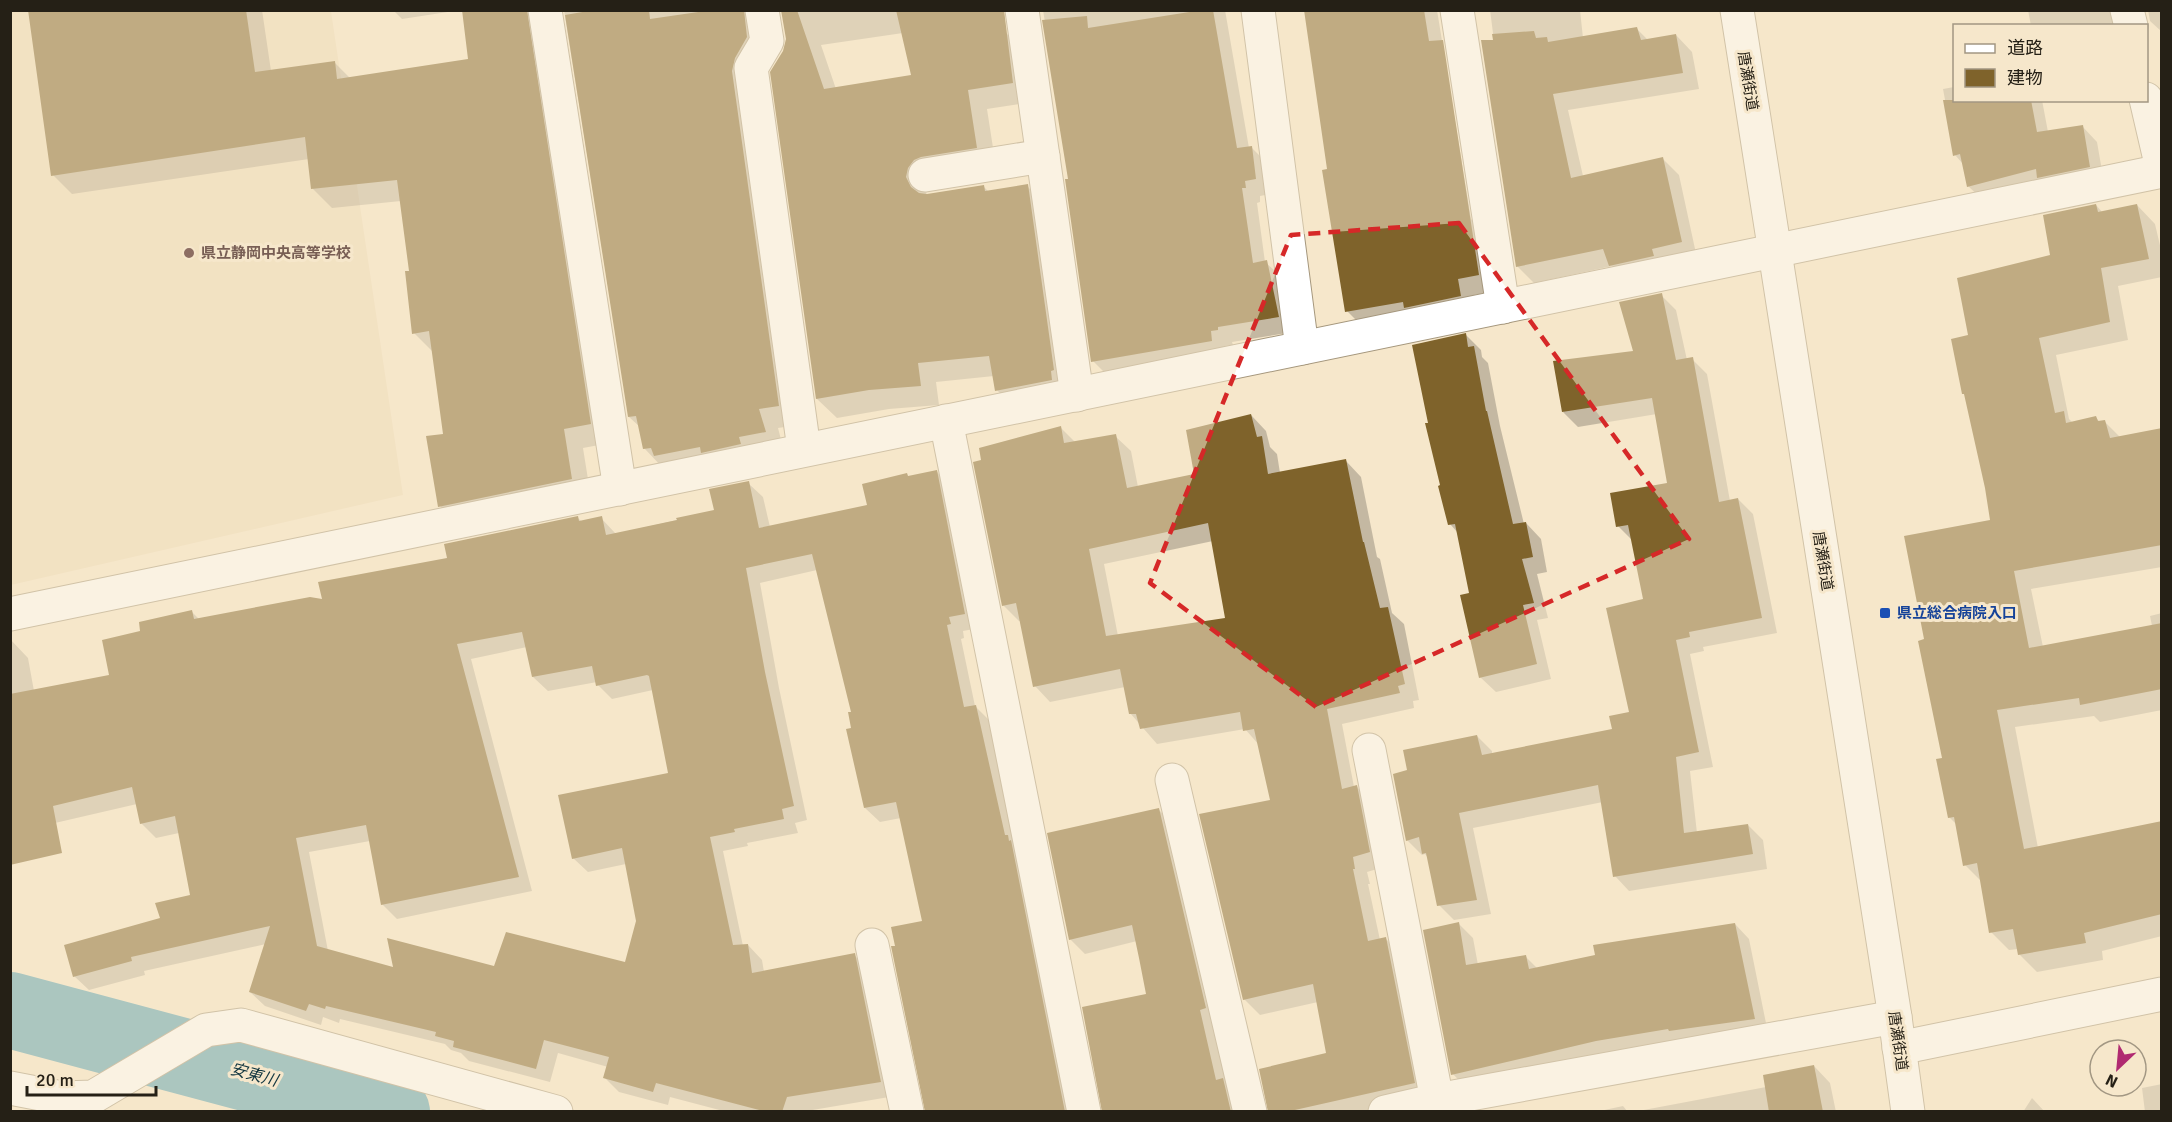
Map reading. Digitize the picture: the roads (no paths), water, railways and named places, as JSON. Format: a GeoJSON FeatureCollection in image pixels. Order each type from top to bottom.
{"type":"FeatureCollection","features":[{"type":"Feature","properties":{"kind":"street"},"geometry":{"type":"LineString","coordinates":[[545,10],[620,489]]}},
{"type":"Feature","properties":{"kind":"street"},"geometry":{"type":"LineString","coordinates":[[762,10],[767,41],[751,68],[804,449]]}},
{"type":"Feature","properties":{"kind":"street"},"geometry":{"type":"LineString","coordinates":[[1022,10],[1077,395]]}},
{"type":"Feature","properties":{"kind":"street"},"geometry":{"type":"LineString","coordinates":[[1258,10],[1302,348]]}},
{"type":"Feature","properties":{"kind":"street"},"geometry":{"type":"LineString","coordinates":[[1457,10],[1503,307]]}},
{"type":"Feature","properties":{"kind":"street","name":"唐瀬街道"},"geometry":{"type":"LineString","coordinates":[[1737,10],[1908,1112]]}},
{"type":"Feature","properties":{"kind":"street"},"geometry":{"type":"LineString","coordinates":[[10,615],[2162,170],[2147,102]]}},
{"type":"Feature","properties":{"kind":"street"},"geometry":{"type":"LineString","coordinates":[[925,175],[1043,156]]}},
{"type":"Feature","properties":{"kind":"street"},"geometry":{"type":"LineString","coordinates":[[946,421],[1084,1112]]}},
{"type":"Feature","properties":{"kind":"street"},"geometry":{"type":"LineString","coordinates":[[1369,750],[1437,1100]]}},
{"type":"Feature","properties":{"kind":"street"},"geometry":{"type":"LineString","coordinates":[[1172,780],[1250,1112]]}},
{"type":"Feature","properties":{"kind":"street"},"geometry":{"type":"LineString","coordinates":[[872,945],[907,1112]]}},
{"type":"Feature","properties":{"kind":"street"},"geometry":{"type":"LineString","coordinates":[[1384,1112],[1437,1100],[2162,994]]}},
{"type":"Feature","properties":{"kind":"street"},"geometry":{"type":"LineString","coordinates":[[10,1088],[62,1098],[93,1096],[206,1030],[241,1025],[556,1112]]}},
{"type":"Feature","properties":{"kind":"waterway","name":"安東川"},"geometry":{"type":"LineString","coordinates":[[10,1010],[392,1112]]}},
{"type":"Feature","properties":{"kind":"place","name":"県立静岡中央高等学校"},"geometry":{"type":"Point","coordinates":[189,253]}},
{"type":"Feature","properties":{"kind":"place","name":"県立総合病院入口"},"geometry":{"type":"Point","coordinates":[1885,613]}}]}
